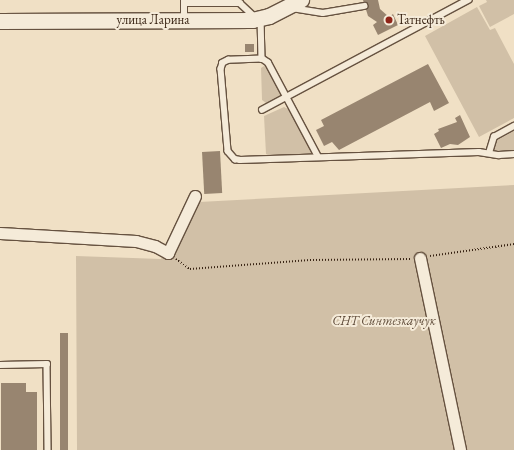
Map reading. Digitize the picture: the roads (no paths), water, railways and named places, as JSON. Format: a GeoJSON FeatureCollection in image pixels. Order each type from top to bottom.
{"type":"FeatureCollection","features":[{"type":"Feature","properties":{"kind":"main road","name":"улица Ларина"},"geometry":{"type":"LineString","coordinates":[[0,21],[259,18],[288,8],[301,0]]}},
{"type":"Feature","properties":{"kind":"street"},"geometry":{"type":"LineString","coordinates":[[0,233],[136,241],[155,246],[168,253],[194,196]]}},
{"type":"Feature","properties":{"kind":"street"},"geometry":{"type":"LineString","coordinates":[[420,258],[460,450]]}},
{"type":"Feature","properties":{"kind":"lane"},"geometry":{"type":"LineString","coordinates":[[262,110],[468,0]]}},
{"type":"Feature","properties":{"kind":"lane"},"geometry":{"type":"LineString","coordinates":[[184,20],[184,2],[240,3],[259,18],[262,59]]}},
{"type":"Feature","properties":{"kind":"lane"},"geometry":{"type":"LineString","coordinates":[[288,8],[323,13],[364,6]]}},
{"type":"Feature","properties":{"kind":"lane"},"geometry":{"type":"LineString","coordinates":[[318,157],[270,65],[262,59],[229,60],[221,65],[230,156],[240,160],[489,153],[514,154]]}},
{"type":"Feature","properties":{"kind":"lane"},"geometry":{"type":"LineString","coordinates":[[489,153],[494,137],[514,126]]}},
{"type":"Feature","properties":{"kind":"lane"},"geometry":{"type":"LineString","coordinates":[[0,366],[47,364],[48,450]]}},
{"type":"Feature","properties":{"kind":"place","name":"Татнефть"},"geometry":{"type":"Point","coordinates":[389,20]}},
{"type":"Feature","properties":{"kind":"park label","name":"СНТ Синтезкаучук"},"geometry":{"type":"Point","coordinates":[384,321]}}]}
